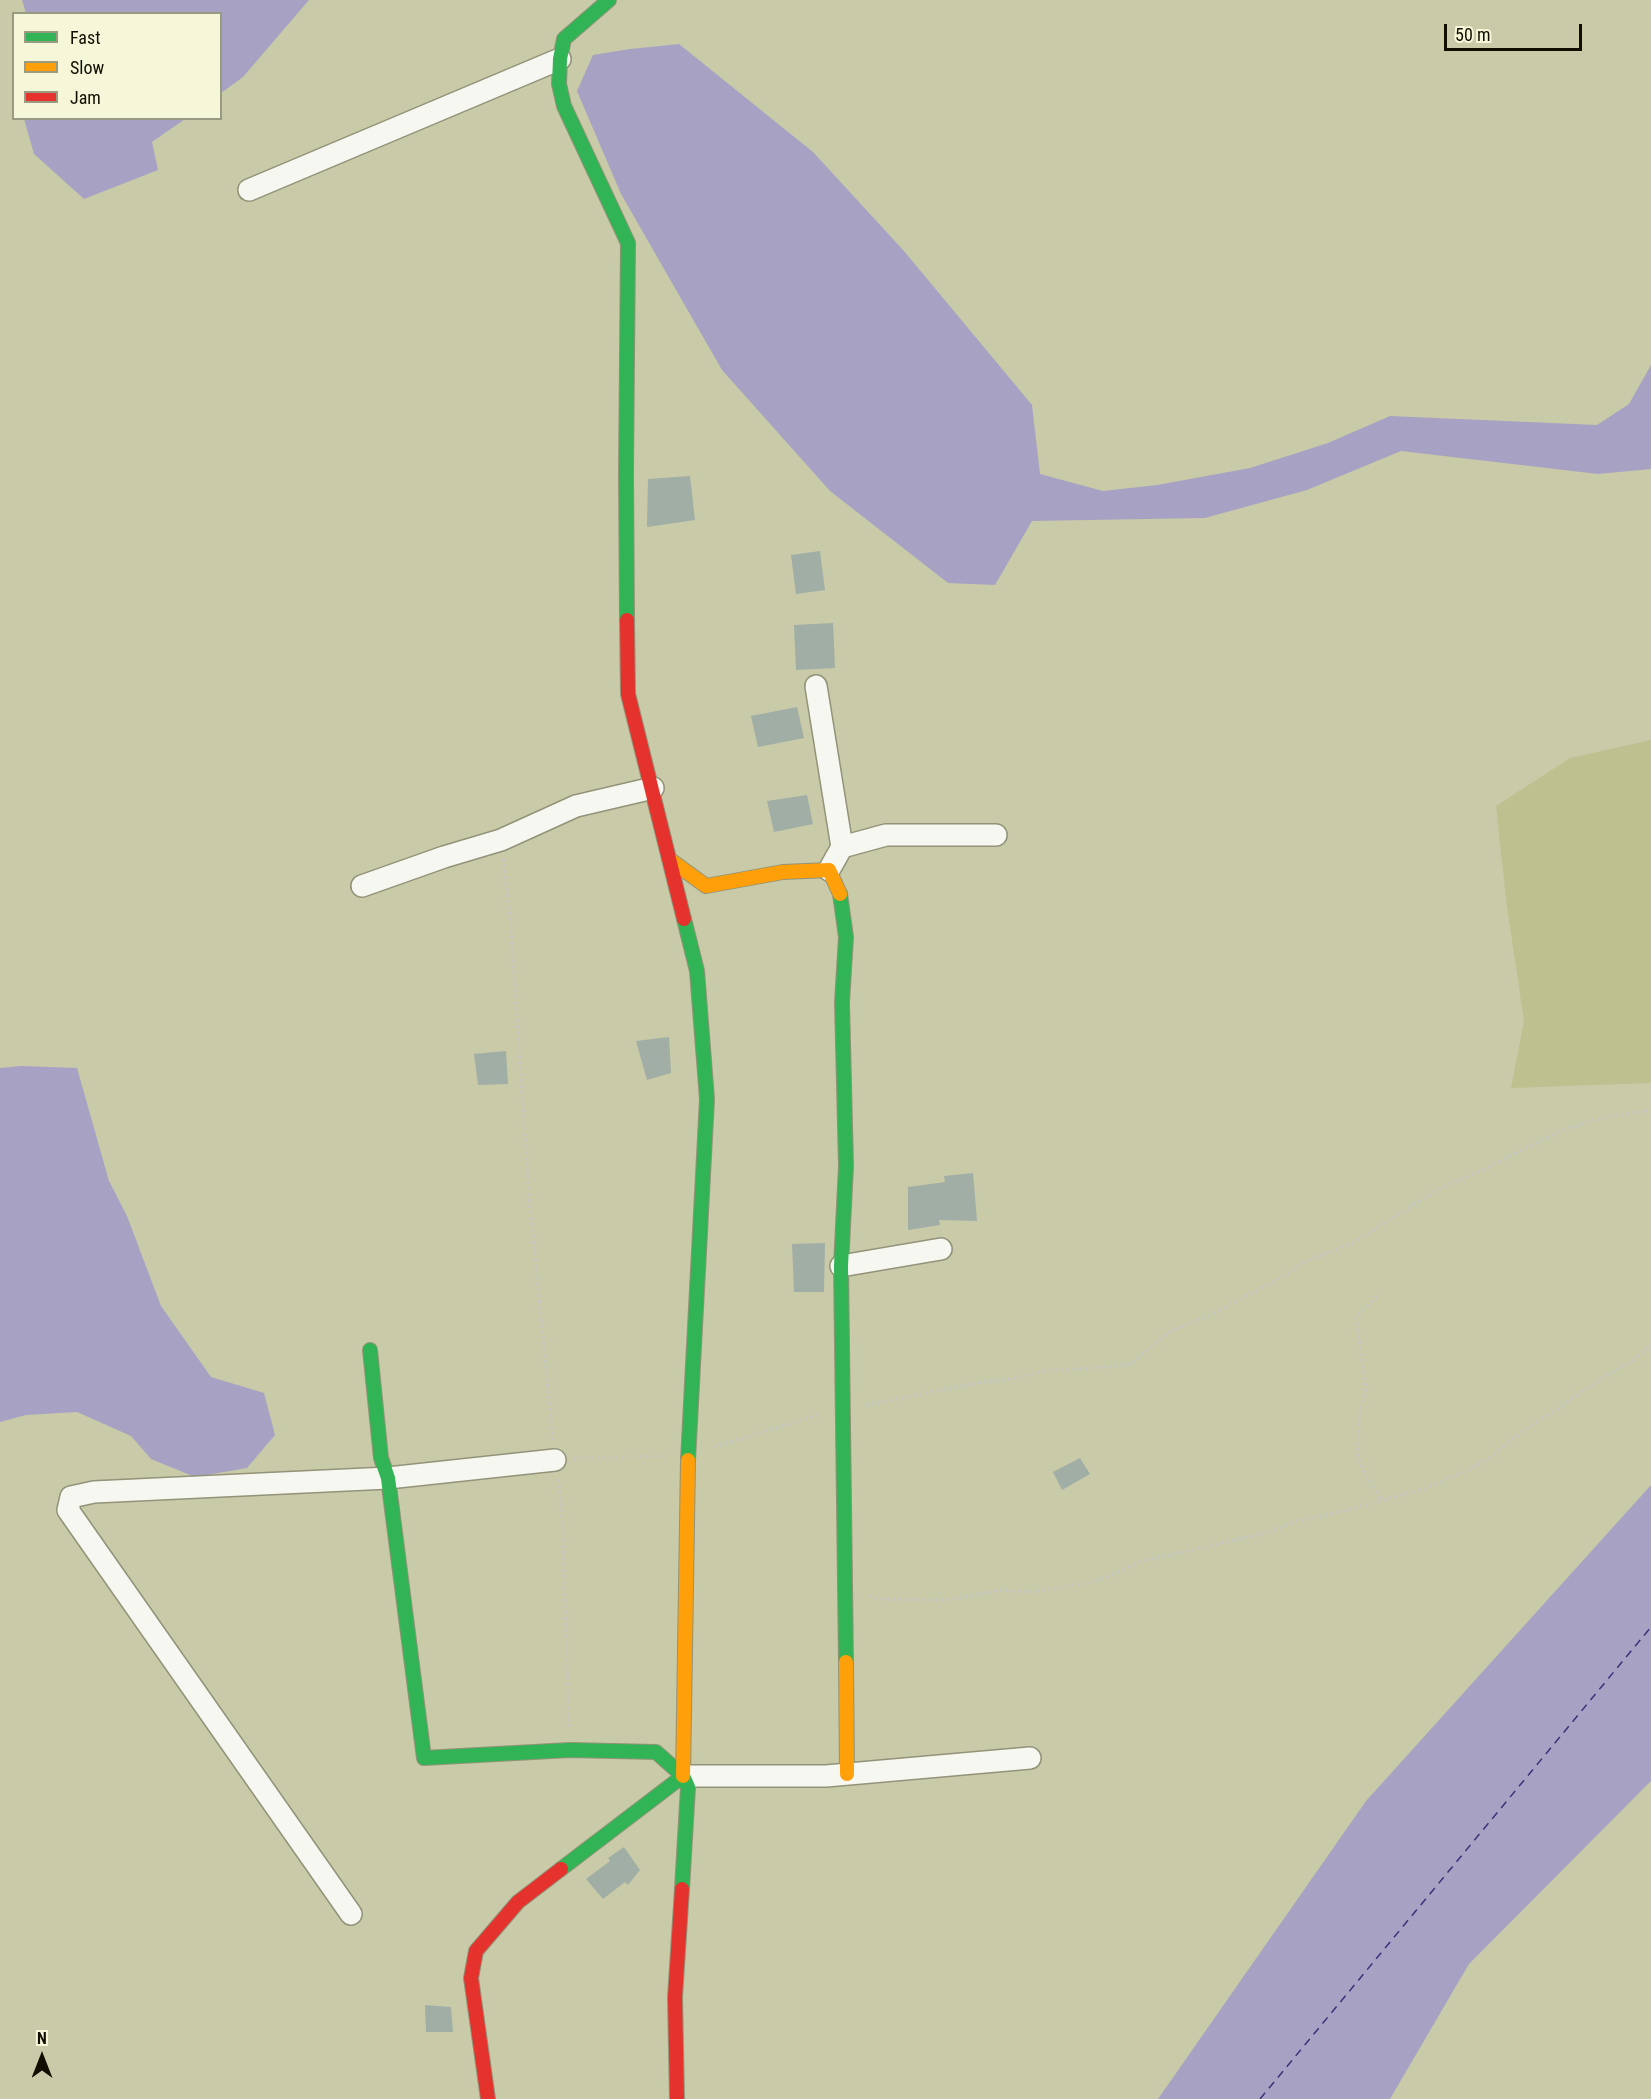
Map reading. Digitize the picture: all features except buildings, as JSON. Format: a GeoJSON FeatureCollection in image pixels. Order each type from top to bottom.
{"type":"FeatureCollection","features":[{"type":"Feature","properties":{"kind":"street"},"geometry":{"type":"LineString","coordinates":[[609,0],[564,39],[560,58],[559,84],[564,106],[628,243],[626,472],[628,694],[697,971],[707,1099],[688,1455],[683,1776]]}},
{"type":"Feature","properties":{"kind":"street"},"geometry":{"type":"LineString","coordinates":[[249,190],[560,58]]}},
{"type":"Feature","properties":{"kind":"street"},"geometry":{"type":"LineString","coordinates":[[816,686],[842,847],[829,870]]}},
{"type":"Feature","properties":{"kind":"street"},"geometry":{"type":"LineString","coordinates":[[362,886],[501,840],[576,806],[653,788]]}},
{"type":"Feature","properties":{"kind":"street"},"geometry":{"type":"LineString","coordinates":[[842,847],[886,835],[996,835]]}},
{"type":"Feature","properties":{"kind":"street"},"geometry":{"type":"LineString","coordinates":[[669,859],[706,886],[783,872],[829,870]]}},
{"type":"Feature","properties":{"kind":"street"},"geometry":{"type":"LineString","coordinates":[[829,870],[841,897],[846,937],[842,1002],[846,1166],[841,1266],[847,1774]]}},
{"type":"Feature","properties":{"kind":"street"},"geometry":{"type":"LineString","coordinates":[[841,1266],[941,1249]]}},
{"type":"Feature","properties":{"kind":"street"},"geometry":{"type":"LineString","coordinates":[[370,1350],[381,1458],[388,1478],[424,1758],[570,1750],[656,1752],[683,1776],[688,1787],[675,1997],[677,2099]]}},
{"type":"Feature","properties":{"kind":"street"},"geometry":{"type":"LineString","coordinates":[[351,1914],[68,1510],[71,1497],[94,1492],[388,1478],[555,1460]]}},
{"type":"Feature","properties":{"kind":"street"},"geometry":{"type":"LineString","coordinates":[[488,2099],[471,1978],[476,1951],[518,1902],[683,1776],[826,1776],[1030,1758]]}},
{"type":"Feature","properties":{"kind":"path"},"geometry":{"type":"LineString","coordinates":[[501,840],[510,915],[529,1196],[555,1460],[562,1508],[570,1750]]}},
{"type":"Feature","properties":{"kind":"path"},"geometry":{"type":"LineString","coordinates":[[843,1407],[880,1403],[1045,1371],[1131,1364],[1169,1332],[1216,1312],[1286,1275],[1304,1262],[1353,1243],[1440,1188],[1486,1169],[1559,1132],[1594,1120],[1651,1110]]}},
{"type":"Feature","properties":{"kind":"path"},"geometry":{"type":"LineString","coordinates":[[1377,1296],[1356,1317],[1366,1389],[1360,1409],[1357,1455],[1366,1476],[1382,1500]]}},
{"type":"Feature","properties":{"kind":"path"},"geometry":{"type":"LineString","coordinates":[[845,1589],[878,1599],[947,1600],[1001,1590],[1031,1592],[1093,1582],[1144,1561],[1273,1531],[1304,1519],[1340,1512],[1426,1488],[1468,1470],[1494,1455],[1512,1440],[1633,1360],[1651,1345]]}},
{"type":"Feature","properties":{"kind":"green space"},"geometry":{"type":"Polygon","coordinates":[[[1651,740],[1651,1083],[1511,1088],[1524,1021],[1507,907],[1496,806],[1570,758],[1651,740]]]}},
{"type":"Feature","properties":{"kind":"shaded area"},"geometry":{"type":"Polygon","coordinates":[[[22,0],[309,0],[243,77],[222,92],[222,12],[26,12],[22,0]]]}},
{"type":"Feature","properties":{"kind":"shaded area"},"geometry":{"type":"Polygon","coordinates":[[[679,44],[813,152],[904,251],[1032,405],[1040,474],[1103,491],[1157,485],[1250,468],[1328,443],[1390,416],[1597,425],[1629,404],[1651,365],[1651,469],[1598,474],[1401,451],[1307,490],[1205,518],[1032,521],[995,585],[948,583],[830,491],[722,370],[621,194],[577,91],[593,55],[679,44]]]}},
{"type":"Feature","properties":{"kind":"shaded area"},"geometry":{"type":"Polygon","coordinates":[[[25,120],[184,120],[152,142],[158,170],[84,199],[34,154],[25,120]]]}},
{"type":"Feature","properties":{"kind":"shaded area"},"geometry":{"type":"Polygon","coordinates":[[[21,1066],[77,1068],[109,1181],[127,1216],[161,1306],[211,1377],[264,1393],[275,1435],[247,1468],[195,1477],[151,1459],[131,1436],[77,1412],[26,1415],[0,1422],[0,1068],[21,1066]]]}},
{"type":"Feature","properties":{"kind":"shaded area"},"geometry":{"type":"Polygon","coordinates":[[[1651,1485],[1651,1781],[1469,1964],[1390,2099],[1158,2099],[1366,1801],[1651,1485]]]}},
{"type":"Feature","properties":{"kind":"ferry route"},"geometry":{"type":"LineString","coordinates":[[1260,2099],[1651,1627]]}},
{"type":"Feature","properties":{"kind":"traffic: fast"},"geometry":{"type":"LineString","coordinates":[[609,0],[564,39],[559,84],[564,106],[628,243],[627,620]]}},
{"type":"Feature","properties":{"kind":"traffic: fast"},"geometry":{"type":"LineString","coordinates":[[840,894],[846,937],[842,1002],[846,1166],[841,1266],[846,1662]]}},
{"type":"Feature","properties":{"kind":"traffic: fast"},"geometry":{"type":"LineString","coordinates":[[684,919],[697,971],[707,1099],[688,1460]]}},
{"type":"Feature","properties":{"kind":"traffic: fast"},"geometry":{"type":"LineString","coordinates":[[370,1350],[381,1458],[388,1478],[424,1758],[570,1750],[656,1752],[683,1776],[688,1787],[682,1889]]}},
{"type":"Feature","properties":{"kind":"traffic: fast"},"geometry":{"type":"LineString","coordinates":[[561,1869],[683,1776]]}},
{"type":"Feature","properties":{"kind":"traffic: slow"},"geometry":{"type":"LineString","coordinates":[[669,859],[706,886],[783,872],[829,870],[840,894]]}},
{"type":"Feature","properties":{"kind":"traffic: slow"},"geometry":{"type":"LineString","coordinates":[[683,1776],[688,1460]]}},
{"type":"Feature","properties":{"kind":"traffic: slow"},"geometry":{"type":"LineString","coordinates":[[846,1662],[847,1774]]}},
{"type":"Feature","properties":{"kind":"traffic: jam"},"geometry":{"type":"LineString","coordinates":[[627,620],[628,694],[684,919]]}},
{"type":"Feature","properties":{"kind":"traffic: jam"},"geometry":{"type":"LineString","coordinates":[[488,2099],[471,1978],[476,1951],[518,1902],[561,1869]]}},
{"type":"Feature","properties":{"kind":"traffic: jam"},"geometry":{"type":"LineString","coordinates":[[677,2099],[675,1997],[682,1889]]}}]}
